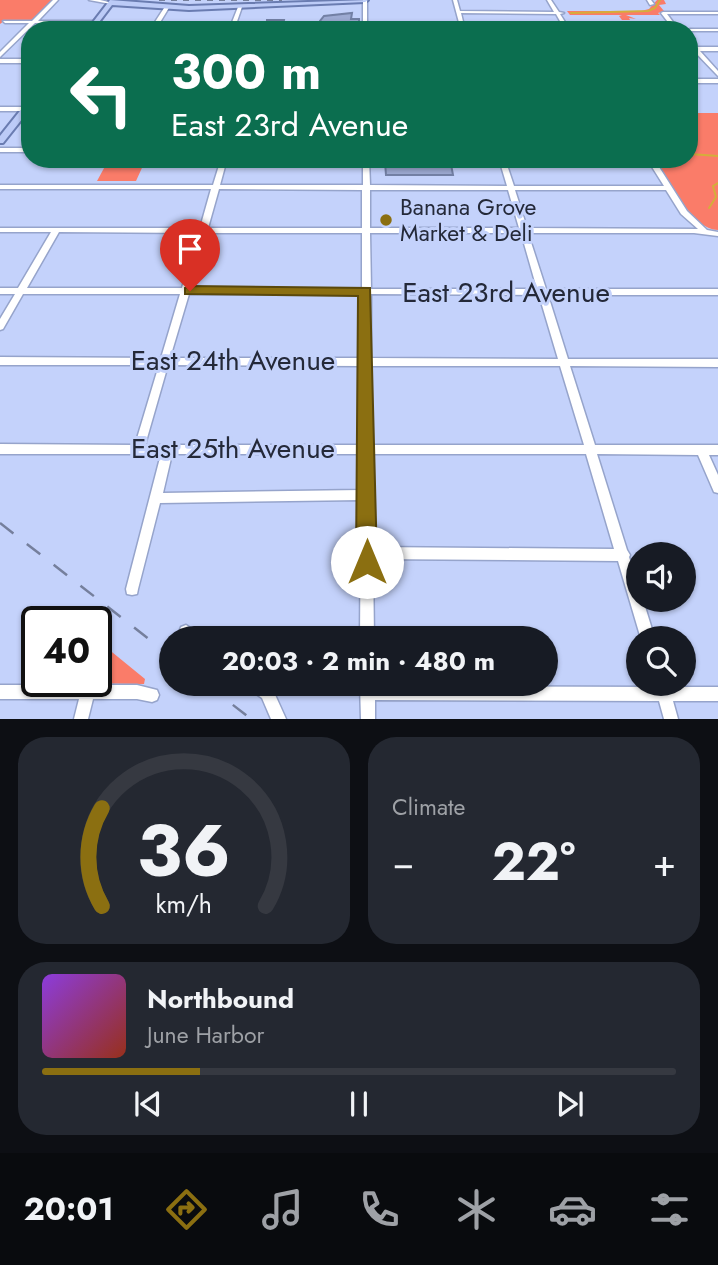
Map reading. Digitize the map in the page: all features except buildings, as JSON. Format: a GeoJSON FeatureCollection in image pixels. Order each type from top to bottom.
{"type":"FeatureCollection","features":[{"type":"Feature","properties":{"kind":"main road"},"geometry":{"type":"LineString","coordinates":[[100,21],[112,1],[167,6],[240,7],[365,0]]}},
{"type":"Feature","properties":{"kind":"main road"},"geometry":{"type":"LineString","coordinates":[[0,141],[21,116]]}},
{"type":"Feature","properties":{"kind":"street"},"geometry":{"type":"LineString","coordinates":[[35,21],[56,0]]}},
{"type":"Feature","properties":{"kind":"street"},"geometry":{"type":"LineString","coordinates":[[91,0],[112,1]]}},
{"type":"Feature","properties":{"kind":"street"},"geometry":{"type":"LineString","coordinates":[[103,0],[112,1]]}},
{"type":"Feature","properties":{"kind":"street"},"geometry":{"type":"LineString","coordinates":[[365,0],[365,21]]}},
{"type":"Feature","properties":{"kind":"street"},"geometry":{"type":"LineString","coordinates":[[455,0],[460,21]]}},
{"type":"Feature","properties":{"kind":"street"},"geometry":{"type":"LineString","coordinates":[[549,0],[560,13]]}},
{"type":"Feature","properties":{"kind":"street"},"geometry":{"type":"LineString","coordinates":[[555,0],[565,21]]}},
{"type":"Feature","properties":{"kind":"street"},"geometry":{"type":"LineString","coordinates":[[158,21],[167,6]]}},
{"type":"Feature","properties":{"kind":"street"},"geometry":{"type":"LineString","coordinates":[[235,21],[240,7]]}},
{"type":"Feature","properties":{"kind":"street"},"geometry":{"type":"LineString","coordinates":[[458,12],[560,13]]}},
{"type":"Feature","properties":{"kind":"street"},"geometry":{"type":"LineString","coordinates":[[670,21],[663,13],[718,13]]}},
{"type":"Feature","properties":{"kind":"street"},"geometry":{"type":"LineString","coordinates":[[5,22],[21,22]]}},
{"type":"Feature","properties":{"kind":"street"},"geometry":{"type":"LineString","coordinates":[[698,30],[718,30]]}},
{"type":"Feature","properties":{"kind":"street"},"geometry":{"type":"LineString","coordinates":[[0,55],[21,35]]}},
{"type":"Feature","properties":{"kind":"street"},"geometry":{"type":"LineString","coordinates":[[698,52],[718,49]]}},
{"type":"Feature","properties":{"kind":"street"},"geometry":{"type":"LineString","coordinates":[[698,55],[717,71]]}},
{"type":"Feature","properties":{"kind":"street"},"geometry":{"type":"LineString","coordinates":[[0,61],[21,61]]}},
{"type":"Feature","properties":{"kind":"street"},"geometry":{"type":"LineString","coordinates":[[698,81],[718,81]]}},
{"type":"Feature","properties":{"kind":"street"},"geometry":{"type":"LineString","coordinates":[[0,109],[21,108]]}},
{"type":"Feature","properties":{"kind":"street"},"geometry":{"type":"LineString","coordinates":[[0,150],[21,150]]}},
{"type":"Feature","properties":{"kind":"street"},"geometry":{"type":"LineString","coordinates":[[139,448],[221,168]]}},
{"type":"Feature","properties":{"kind":"street"},"geometry":{"type":"LineString","coordinates":[[366,168],[365,215],[361,225],[365,232],[367,626]]}},
{"type":"Feature","properties":{"kind":"street"},"geometry":{"type":"LineString","coordinates":[[505,168],[644,626]]}},
{"type":"Feature","properties":{"kind":"street"},"geometry":{"type":"LineString","coordinates":[[656,168],[684,212],[718,241]]}},
{"type":"Feature","properties":{"kind":"street"},"geometry":{"type":"LineString","coordinates":[[0,187],[668,188]]}},
{"type":"Feature","properties":{"kind":"street"},"geometry":{"type":"LineString","coordinates":[[0,232],[523,233],[702,237],[718,234]]}},
{"type":"Feature","properties":{"kind":"street"},"geometry":{"type":"LineString","coordinates":[[0,327],[55,232]]}},
{"type":"Feature","properties":{"kind":"street","name":"East 23rd Avenue"},"geometry":{"type":"LineString","coordinates":[[0,291],[718,292]]}},
{"type":"Feature","properties":{"kind":"street","name":"East 24th Avenue"},"geometry":{"type":"LineString","coordinates":[[0,361],[718,362]]}},
{"type":"Feature","properties":{"kind":"street","name":"East 25th Avenue"},"geometry":{"type":"LineString","coordinates":[[0,449],[718,450]]}},
{"type":"Feature","properties":{"kind":"street"},"geometry":{"type":"LineString","coordinates":[[132,589],[168,449]]}},
{"type":"Feature","properties":{"kind":"street"},"geometry":{"type":"LineString","coordinates":[[701,450],[718,488]]}},
{"type":"Feature","properties":{"kind":"street"},"geometry":{"type":"LineString","coordinates":[[155,498],[366,495]]}},
{"type":"Feature","properties":{"kind":"street"},"geometry":{"type":"LineString","coordinates":[[367,553],[624,555]]}},
{"type":"Feature","properties":{"kind":"street"},"geometry":{"type":"LineString","coordinates":[[558,689],[626,689]]}},
{"type":"Feature","properties":{"kind":"street"},"geometry":{"type":"LineString","coordinates":[[0,692],[21,692]]}},
{"type":"Feature","properties":{"kind":"street"},"geometry":{"type":"LineString","coordinates":[[696,692],[718,694]]}},
{"type":"Feature","properties":{"kind":"street"},"geometry":{"type":"LineString","coordinates":[[112,693],[152,695]]}},
{"type":"Feature","properties":{"kind":"street"},"geometry":{"type":"LineString","coordinates":[[268,696],[279,719]]}},
{"type":"Feature","properties":{"kind":"street"},"geometry":{"type":"LineString","coordinates":[[367,696],[368,719]]}},
{"type":"Feature","properties":{"kind":"street"},"geometry":{"type":"LineString","coordinates":[[664,696],[671,719]]}},
{"type":"Feature","properties":{"kind":"street"},"geometry":{"type":"LineString","coordinates":[[81,719],[88,697]]}},
{"type":"Feature","properties":{"kind":"shaded area"},"geometry":{"type":"Polygon","coordinates":[[[0,0],[53,0],[31,21],[4,21],[0,24],[0,0]]]}},
{"type":"Feature","properties":{"kind":"shaded area"},"geometry":{"type":"Polygon","coordinates":[[[657,0],[664,0],[666,4],[659,5],[664,11],[658,13],[660,15],[626,15],[636,19],[629,18],[630,20],[622,20],[619,16],[622,15],[570,15],[567,11],[641,11],[649,9],[657,0]]]}},
{"type":"Feature","properties":{"kind":"shaded area"},"geometry":{"type":"Polygon","coordinates":[[[698,113],[718,113],[718,230],[699,222],[661,168],[698,168],[698,113]]]}},
{"type":"Feature","properties":{"kind":"shaded area"},"geometry":{"type":"Polygon","coordinates":[[[104,168],[142,168],[136,181],[97,181],[104,168]]]}},
{"type":"Feature","properties":{"kind":"shaded area"},"geometry":{"type":"Polygon","coordinates":[[[112,652],[145,679],[144,684],[112,684],[112,652]]]}},
{"type":"Feature","properties":{"kind":"waterway"},"geometry":{"type":"LineString","coordinates":[[571,13],[648,11],[655,8],[660,0]]}},
{"type":"Feature","properties":{"kind":"waterway"},"geometry":{"type":"LineString","coordinates":[[698,155],[718,156]]}},
{"type":"Feature","properties":{"kind":"waterway"},"geometry":{"type":"LineString","coordinates":[[709,208],[716,197],[713,186],[718,183]]}},
{"type":"Feature","properties":{"kind":"railway"},"geometry":{"type":"LineString","coordinates":[[159,0],[282,0]]}},
{"type":"Feature","properties":{"kind":"railway"},"geometry":{"type":"LineString","coordinates":[[0,523],[159,647]]}},
{"type":"Feature","properties":{"kind":"railway"},"geometry":{"type":"LineString","coordinates":[[221,696],[251,719]]}},
{"type":"Feature","properties":{"kind":"place","name":"Banana Grove Market & Deli"},"geometry":{"type":"Point","coordinates":[386,220]}},
{"type":"Feature","properties":{"kind":"route"},"geometry":{"type":"LineString","coordinates":[[190,291],[365,291],[367,562]]}}]}
